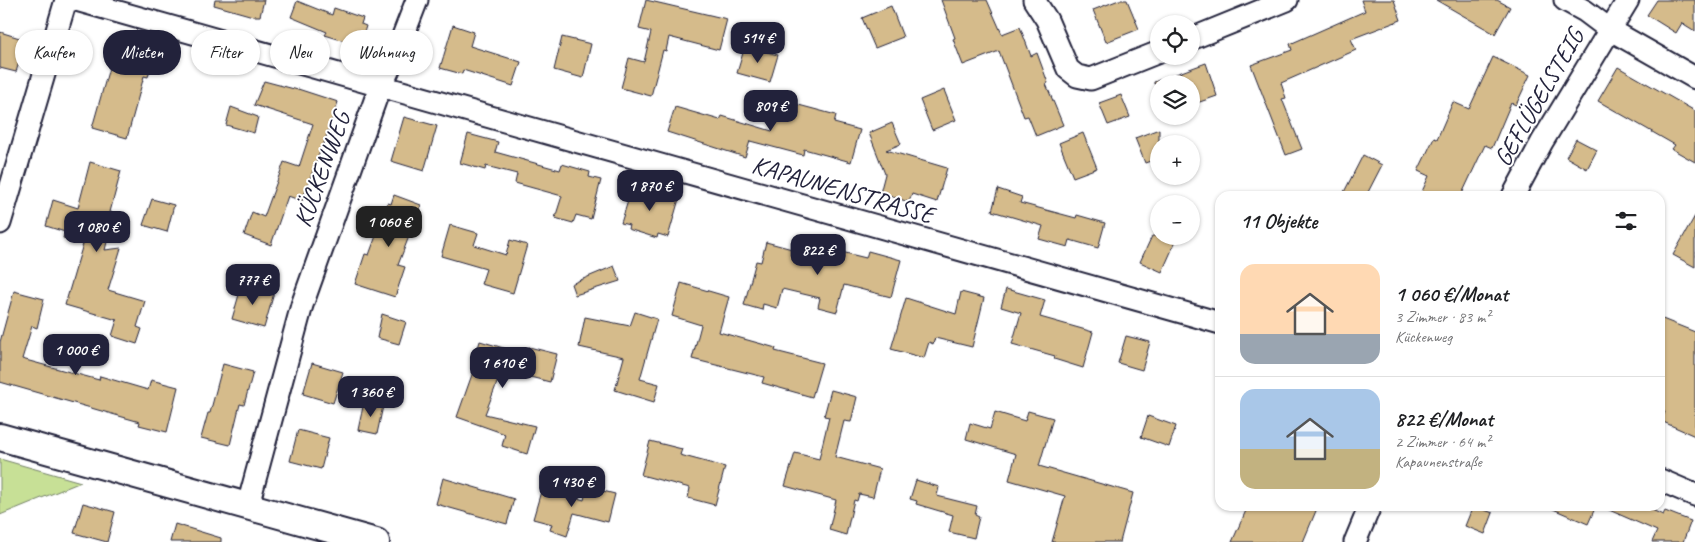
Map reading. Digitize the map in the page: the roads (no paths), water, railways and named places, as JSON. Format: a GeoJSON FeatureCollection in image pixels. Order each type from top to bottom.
{"type":"FeatureCollection","features":[{"type":"Feature","properties":{"kind":"street"},"geometry":{"type":"LineString","coordinates":[[0,223],[66,0]]}},
{"type":"Feature","properties":{"kind":"street","name":"KAPAUNENSTRASSE"},"geometry":{"type":"LineString","coordinates":[[76,0],[1215,322]]}},
{"type":"Feature","properties":{"kind":"street","name":"KÜCKENWEG"},"geometry":{"type":"LineString","coordinates":[[248,505],[302,305],[380,86],[396,54],[417,0]]}},
{"type":"Feature","properties":{"kind":"street"},"geometry":{"type":"LineString","coordinates":[[1034,0],[1047,20],[1068,69],[1077,76],[1091,79],[1150,56]]}},
{"type":"Feature","properties":{"kind":"street"},"geometry":{"type":"LineString","coordinates":[[1200,35],[1287,0]]}},
{"type":"Feature","properties":{"kind":"street"},"geometry":{"type":"LineString","coordinates":[[1565,0],[1585,11],[1609,29],[1695,78]]}},
{"type":"Feature","properties":{"kind":"street","name":"GEFLÜGELSTEIG"},"geometry":{"type":"LineString","coordinates":[[1516,191],[1542,142],[1628,0]]}},
{"type":"Feature","properties":{"kind":"street"},"geometry":{"type":"LineString","coordinates":[[0,436],[376,542]]}},
{"type":"Feature","properties":{"kind":"street"},"geometry":{"type":"LineString","coordinates":[[1665,482],[1695,495]]}},
{"type":"Feature","properties":{"kind":"street"},"geometry":{"type":"LineString","coordinates":[[1355,542],[1368,511]]}}]}
